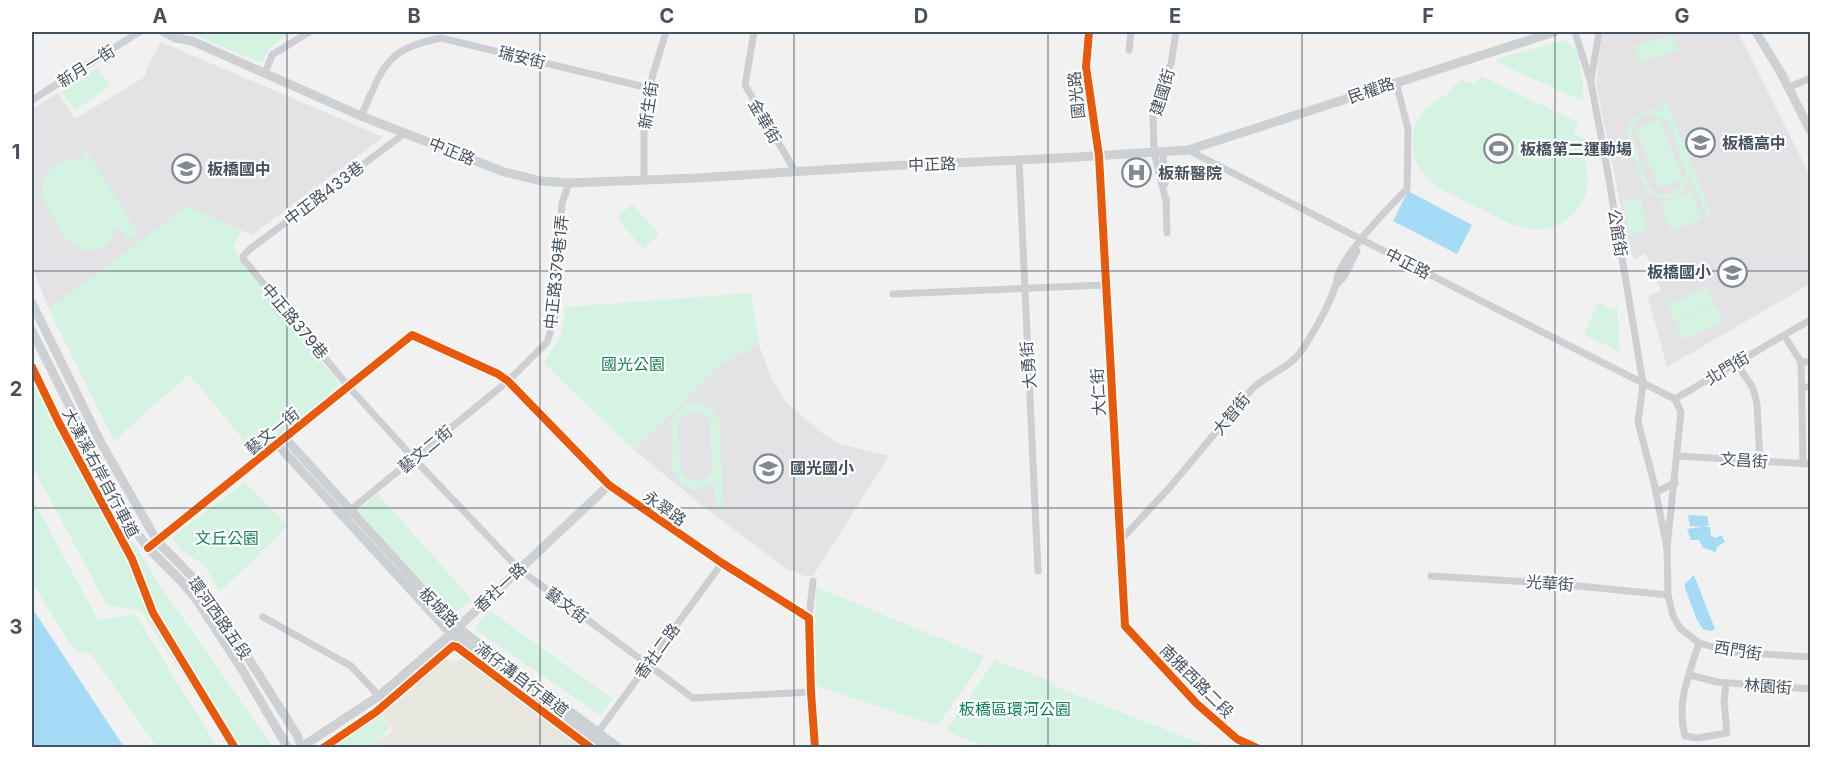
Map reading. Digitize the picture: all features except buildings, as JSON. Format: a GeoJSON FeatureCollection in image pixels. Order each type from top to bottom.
{"type":"FeatureCollection","features":[{"type":"Feature","properties":{"kind":"street","name":"新月一街"},"geometry":{"type":"LineString","coordinates":[[32,99],[139,32]]}},
{"type":"Feature","properties":{"kind":"street","name":"中正路"},"geometry":{"type":"LineString","coordinates":[[164,32],[176,38],[192,41],[361,116],[504,172],[541,181],[569,183],[644,180],[1188,150],[1643,383]]}},
{"type":"Feature","properties":{"kind":"street","name":"中正路"},"geometry":{"type":"LineString","coordinates":[[181,32],[192,41]]}},
{"type":"Feature","properties":{"kind":"street"},"geometry":{"type":"LineString","coordinates":[[266,73],[272,55],[309,32]]}},
{"type":"Feature","properties":{"kind":"street","name":"新生街"},"geometry":{"type":"LineString","coordinates":[[644,180],[644,110],[666,32]]}},
{"type":"Feature","properties":{"kind":"street","name":"金華街"},"geometry":{"type":"LineString","coordinates":[[754,32],[745,85],[795,171]]}},
{"type":"Feature","properties":{"kind":"street","name":"國光路"},"geometry":{"type":"LineString","coordinates":[[1089,32],[1086,67],[1099,156]]}},
{"type":"Feature","properties":{"kind":"street"},"geometry":{"type":"LineString","coordinates":[[1129,50],[1131,32]]}},
{"type":"Feature","properties":{"kind":"street","name":"建國街"},"geometry":{"type":"LineString","coordinates":[[1167,233],[1166,201],[1153,115],[1160,85],[1171,64],[1176,32]]}},
{"type":"Feature","properties":{"kind":"street","name":"民權路"},"geometry":{"type":"LineString","coordinates":[[1188,150],[1554,32]]}},
{"type":"Feature","properties":{"kind":"street"},"geometry":{"type":"LineString","coordinates":[[1575,32],[1591,83]]}},
{"type":"Feature","properties":{"kind":"street"},"geometry":{"type":"LineString","coordinates":[[1591,83],[1599,32]]}},
{"type":"Feature","properties":{"kind":"street"},"geometry":{"type":"LineString","coordinates":[[1756,32],[1810,130]]}},
{"type":"Feature","properties":{"kind":"street","name":"瑞安街"},"geometry":{"type":"LineString","coordinates":[[361,116],[381,72],[396,54],[422,42],[441,38],[650,88]]}},
{"type":"Feature","properties":{"kind":"street"},"geometry":{"type":"LineString","coordinates":[[1788,88],[1810,78]]}},
{"type":"Feature","properties":{"kind":"street","name":"大智街"},"geometry":{"type":"LineString","coordinates":[[1119,542],[1170,487],[1252,388],[1299,354],[1336,285],[1344,277],[1363,239],[1407,189],[1408,129],[1396,82]]}},
{"type":"Feature","properties":{"kind":"street","name":"公館街"},"geometry":{"type":"LineString","coordinates":[[1591,83],[1643,383]]}},
{"type":"Feature","properties":{"kind":"street","name":"中正路433巷"},"geometry":{"type":"LineString","coordinates":[[243,255],[405,132]]}},
{"type":"Feature","properties":{"kind":"street","name":"大仁街"},"geometry":{"type":"LineString","coordinates":[[1099,156],[1125,626]]}},
{"type":"Feature","properties":{"kind":"street","name":"大勇街"},"geometry":{"type":"LineString","coordinates":[[1018,160],[1038,571]]}},
{"type":"Feature","properties":{"kind":"street","name":"中正路379巷1弄"},"geometry":{"type":"LineString","coordinates":[[508,381],[540,351],[551,333],[554,321],[562,203],[569,183]]}},
{"type":"Feature","properties":{"kind":"street","name":"中正路379巷"},"geometry":{"type":"LineString","coordinates":[[243,255],[244,260],[348,386]]}},
{"type":"Feature","properties":{"kind":"street"},"geometry":{"type":"LineString","coordinates":[[893,294],[1106,285]]}},
{"type":"Feature","properties":{"kind":"street","name":"環河西路五段"},"geometry":{"type":"LineString","coordinates":[[32,303],[101,443],[157,541],[205,590],[301,747]]}},
{"type":"Feature","properties":{"kind":"street","name":"北門街"},"geometry":{"type":"LineString","coordinates":[[1675,399],[1810,320]]}},
{"type":"Feature","properties":{"kind":"street","name":"環河西路五段"},"geometry":{"type":"LineString","coordinates":[[32,332],[117,501],[148,548],[182,582],[198,602],[288,747]]}},
{"type":"Feature","properties":{"kind":"street","name":"永翠路"},"geometry":{"type":"LineString","coordinates":[[412,335],[498,374],[508,381],[609,485],[722,563],[809,618]]}},
{"type":"Feature","properties":{"kind":"street","name":"藝文一街"},"geometry":{"type":"LineString","coordinates":[[148,548],[412,335]]}},
{"type":"Feature","properties":{"kind":"street"},"geometry":{"type":"LineString","coordinates":[[1784,335],[1801,362],[1807,464]]}},
{"type":"Feature","properties":{"kind":"street"},"geometry":{"type":"LineString","coordinates":[[1801,362],[1810,362]]}},
{"type":"Feature","properties":{"kind":"street"},"geometry":{"type":"LineString","coordinates":[[1736,363],[1753,388],[1757,404],[1760,461]]}},
{"type":"Feature","properties":{"kind":"street","name":"藝文二街"},"geometry":{"type":"LineString","coordinates":[[346,513],[508,381]]}},
{"type":"Feature","properties":{"kind":"street"},"geometry":{"type":"LineString","coordinates":[[1643,383],[1675,399]]}},
{"type":"Feature","properties":{"kind":"street","name":"西門街"},"geometry":{"type":"LineString","coordinates":[[1643,383],[1638,422],[1656,492],[1667,549]]}},
{"type":"Feature","properties":{"kind":"street","name":"藝文街"},"geometry":{"type":"LineString","coordinates":[[348,386],[519,569],[693,698],[811,692]]}},
{"type":"Feature","properties":{"kind":"street"},"geometry":{"type":"LineString","coordinates":[[1801,387],[1810,387]]}},
{"type":"Feature","properties":{"kind":"street","name":"西門街"},"geometry":{"type":"LineString","coordinates":[[1675,399],[1681,412],[1667,549],[1668,595],[1673,616],[1680,628],[1699,643],[1731,652],[1810,657]]}},
{"type":"Feature","properties":{"kind":"street","name":"板城路"},"geometry":{"type":"LineString","coordinates":[[281,441],[454,631],[595,736],[619,747]]}},
{"type":"Feature","properties":{"kind":"street","name":"文昌街"},"geometry":{"type":"LineString","coordinates":[[1678,456],[1807,464]]}},
{"type":"Feature","properties":{"kind":"street"},"geometry":{"type":"LineString","coordinates":[[1656,492],[1675,483]]}},
{"type":"Feature","properties":{"kind":"street","name":"香社一路"},"geometry":{"type":"LineString","coordinates":[[301,747],[379,696],[454,631],[609,485]]}},
{"type":"Feature","properties":{"kind":"street","name":"香社二路"},"geometry":{"type":"LineString","coordinates":[[595,736],[722,563]]}},
{"type":"Feature","properties":{"kind":"street","name":"光華街"},"geometry":{"type":"LineString","coordinates":[[1431,576],[1549,583],[1668,595]]}},
{"type":"Feature","properties":{"kind":"street"},"geometry":{"type":"LineString","coordinates":[[813,581],[809,618],[815,747]]}},
{"type":"Feature","properties":{"kind":"street"},"geometry":{"type":"LineString","coordinates":[[263,617],[351,666],[379,696]]}},
{"type":"Feature","properties":{"kind":"street","name":"南雅西路二段"},"geometry":{"type":"LineString","coordinates":[[1125,626],[1197,704],[1237,739],[1257,747]]}},
{"type":"Feature","properties":{"kind":"street","name":"林園街"},"geometry":{"type":"LineString","coordinates":[[1699,643],[1681,705],[1685,736],[1697,738],[1727,733],[1724,701],[1726,683]]}},
{"type":"Feature","properties":{"kind":"street","name":"林園街"},"geometry":{"type":"LineString","coordinates":[[1689,675],[1726,683],[1810,689]]}},
{"type":"Feature","properties":{"kind":"street","name":"板城路"},"geometry":{"type":"LineString","coordinates":[[595,736],[604,747]]}},
{"type":"Feature","properties":{"kind":"shaded area","name":"板橋高中"},"geometry":{"type":"Polygon","coordinates":[[[1602,32],[1738,32],[1810,176],[1810,284],[1667,367],[1648,297],[1661,290],[1645,253],[1635,260],[1629,247],[1596,84],[1602,32]]]}},
{"type":"Feature","properties":{"kind":"shaded area","name":"板橋國中"},"geometry":{"type":"Polygon","coordinates":[[[161,42],[383,137],[252,235],[187,206],[49,309],[32,267],[32,109],[58,93],[75,119],[146,76],[146,69],[161,42]]]}},
{"type":"Feature","properties":{"kind":"shaded area","name":"國光國小"},"geometry":{"type":"Polygon","coordinates":[[[759,345],[772,380],[786,402],[822,433],[840,444],[889,456],[813,576],[805,576],[785,568],[714,515],[634,450],[719,365],[759,345]]]}},
{"type":"Feature","properties":{"kind":"shaded area"},"geometry":{"type":"Polygon","coordinates":[[[444,657],[451,662],[464,658],[589,747],[369,747],[393,731],[379,711],[444,657]]]}},
{"type":"Feature","properties":{"kind":"green space"},"geometry":{"type":"Polygon","coordinates":[[[188,32],[295,32],[275,44],[268,51],[262,63],[188,32]]]}},
{"type":"Feature","properties":{"kind":"green space"},"geometry":{"type":"Polygon","coordinates":[[[1673,35],[1678,51],[1640,63],[1634,46],[1673,35]]]}},
{"type":"Feature","properties":{"kind":"green space"},"geometry":{"type":"Polygon","coordinates":[[[1565,40],[1578,52],[1584,98],[1580,100],[1498,63],[1496,59],[1565,40]]]}},
{"type":"Feature","properties":{"kind":"green space"},"geometry":{"type":"Polygon","coordinates":[[[98,68],[110,86],[76,110],[61,92],[98,68]]]}},
{"type":"Feature","properties":{"kind":"green space","name":"板橋第二運動場"},"geometry":{"type":"Polygon","coordinates":[[[1480,76],[1578,122],[1574,133],[1586,140],[1588,186],[1579,207],[1558,225],[1541,229],[1526,228],[1511,223],[1437,187],[1425,175],[1417,162],[1413,149],[1413,136],[1424,111],[1435,101],[1450,93],[1453,86],[1463,80],[1475,85],[1480,76]]]}},
{"type":"Feature","properties":{"kind":"green space"},"geometry":{"type":"Polygon","coordinates":[[[1666,100],[1712,214],[1706,216],[1690,177],[1684,190],[1672,198],[1655,196],[1643,184],[1629,144],[1627,129],[1633,118],[1644,111],[1663,111],[1660,101],[1666,100]],[[1653,114],[1643,116],[1637,119],[1632,131],[1647,181],[1655,192],[1661,194],[1673,192],[1678,188],[1685,171],[1668,121],[1653,114]]]}},
{"type":"Feature","properties":{"kind":"green space"},"geometry":{"type":"Polygon","coordinates":[[[1660,118],[1683,179],[1659,189],[1635,129],[1660,118]]]}},
{"type":"Feature","properties":{"kind":"green space"},"geometry":{"type":"Polygon","coordinates":[[[87,151],[138,233],[127,240],[118,227],[109,243],[90,251],[81,249],[65,239],[41,196],[44,177],[54,166],[68,159],[78,159],[84,162],[80,154],[87,151]]]}},
{"type":"Feature","properties":{"kind":"green space"},"geometry":{"type":"Polygon","coordinates":[[[1691,191],[1702,219],[1671,232],[1660,204],[1691,191]]]}},
{"type":"Feature","properties":{"kind":"green space"},"geometry":{"type":"Polygon","coordinates":[[[1641,198],[1647,231],[1629,235],[1623,201],[1641,198]]]}},
{"type":"Feature","properties":{"kind":"green space"},"geometry":{"type":"Polygon","coordinates":[[[632,204],[659,234],[643,249],[617,218],[632,204]]]}},
{"type":"Feature","properties":{"kind":"green space"},"geometry":{"type":"Polygon","coordinates":[[[187,206],[241,230],[233,248],[339,384],[256,455],[189,374],[114,441],[49,309],[187,206]]]}},
{"type":"Feature","properties":{"kind":"green space"},"geometry":{"type":"Polygon","coordinates":[[[1707,287],[1715,304],[1674,322],[1667,305],[1707,287]]]}},
{"type":"Feature","properties":{"kind":"green space","name":"國光公園"},"geometry":{"type":"Polygon","coordinates":[[[751,293],[759,345],[719,365],[634,450],[544,363],[562,333],[565,307],[751,293]]]}},
{"type":"Feature","properties":{"kind":"green space"},"geometry":{"type":"Polygon","coordinates":[[[1598,303],[1614,311],[1617,305],[1620,352],[1584,335],[1598,303]]]}},
{"type":"Feature","properties":{"kind":"green space"},"geometry":{"type":"Polygon","coordinates":[[[1716,305],[1724,322],[1683,340],[1675,323],[1716,305]]]}},
{"type":"Feature","properties":{"kind":"green space"},"geometry":{"type":"Polygon","coordinates":[[[32,365],[53,411],[159,584],[273,747],[230,747],[140,610],[107,605],[32,466],[32,365]]]}},
{"type":"Feature","properties":{"kind":"green space"},"geometry":{"type":"Polygon","coordinates":[[[688,402],[703,404],[715,412],[720,421],[723,507],[716,508],[713,481],[702,488],[692,490],[682,484],[672,469],[671,421],[679,409],[688,402]],[[693,412],[684,415],[678,424],[680,469],[685,476],[697,482],[711,473],[710,421],[702,414],[693,412]]]}},
{"type":"Feature","properties":{"kind":"green space","name":"文丘公園"},"geometry":{"type":"Polygon","coordinates":[[[245,482],[288,526],[220,592],[205,566],[180,549],[172,537],[245,482]]]}},
{"type":"Feature","properties":{"kind":"green space"},"geometry":{"type":"Polygon","coordinates":[[[378,494],[472,600],[452,614],[358,510],[378,494]]]}},
{"type":"Feature","properties":{"kind":"green space"},"geometry":{"type":"Polygon","coordinates":[[[32,498],[98,620],[135,614],[217,747],[157,747],[91,654],[78,652],[70,644],[32,582],[32,498]]]}},
{"type":"Feature","properties":{"kind":"green space","name":"板橋區環河公園"},"geometry":{"type":"Polygon","coordinates":[[[816,587],[984,656],[937,726],[814,685],[816,587]]]}},
{"type":"Feature","properties":{"kind":"green space"},"geometry":{"type":"Polygon","coordinates":[[[490,611],[613,699],[600,715],[474,629],[490,611]]]}},
{"type":"Feature","properties":{"kind":"green space","name":"板橋區環河公園"},"geometry":{"type":"Polygon","coordinates":[[[995,660],[1053,682],[1056,687],[1210,747],[985,747],[946,731],[995,660]]]}},
{"type":"Feature","properties":{"kind":"green space"},"geometry":{"type":"Polygon","coordinates":[[[380,715],[389,727],[371,745],[349,748],[331,747],[380,715]]]}},
{"type":"Feature","properties":{"kind":"water"},"geometry":{"type":"Polygon","coordinates":[[[1408,191],[1472,225],[1457,254],[1393,221],[1408,191]]]}},
{"type":"Feature","properties":{"kind":"water"},"geometry":{"type":"Polygon","coordinates":[[[1688,515],[1707,516],[1709,525],[1704,527],[1710,527],[1711,536],[1716,538],[1721,535],[1725,542],[1717,547],[1716,552],[1703,548],[1699,540],[1691,540],[1687,529],[1702,527],[1690,526],[1688,515]]]}},
{"type":"Feature","properties":{"kind":"water"},"geometry":{"type":"Polygon","coordinates":[[[1694,575],[1715,629],[1711,631],[1703,629],[1697,620],[1685,588],[1685,584],[1694,575]]]}},
{"type":"Feature","properties":{"kind":"water"},"geometry":{"type":"Polygon","coordinates":[[[32,608],[124,747],[32,747],[32,608]]]}},
{"type":"Feature","properties":{"kind":"cycle path"},"geometry":{"type":"LineString","coordinates":[[1089,32],[1086,67],[1099,156],[1125,626],[1197,704],[1237,739],[1257,748]]}},
{"type":"Feature","properties":{"kind":"cycle path"},"geometry":{"type":"LineString","coordinates":[[148,548],[412,335],[498,374],[508,381],[609,485],[722,563],[809,618],[815,748]]}},
{"type":"Feature","properties":{"kind":"cycle path","name":"大漢溪右岸自行車道"},"geometry":{"type":"LineString","coordinates":[[32,367],[59,423],[132,559],[153,613],[235,748]]}},
{"type":"Feature","properties":{"kind":"cycle path","name":"湳仔溝自行車道"},"geometry":{"type":"LineString","coordinates":[[323,748],[376,712],[453,646],[591,748]]}},
{"type":"Feature","properties":{"kind":"place","name":"板橋高中"},"geometry":{"type":"Point","coordinates":[1701,143]}},
{"type":"Feature","properties":{"kind":"place","name":"板橋第二運動場"},"geometry":{"type":"Point","coordinates":[1499,149]}},
{"type":"Feature","properties":{"kind":"place","name":"板橋國中"},"geometry":{"type":"Point","coordinates":[186,169]}},
{"type":"Feature","properties":{"kind":"place","name":"板新醫院"},"geometry":{"type":"Point","coordinates":[1137,173]}},
{"type":"Feature","properties":{"kind":"place","name":"板橋國小"},"geometry":{"type":"Point","coordinates":[1732,272]}},
{"type":"Feature","properties":{"kind":"place","name":"國光國小"},"geometry":{"type":"Point","coordinates":[769,468]}}]}
